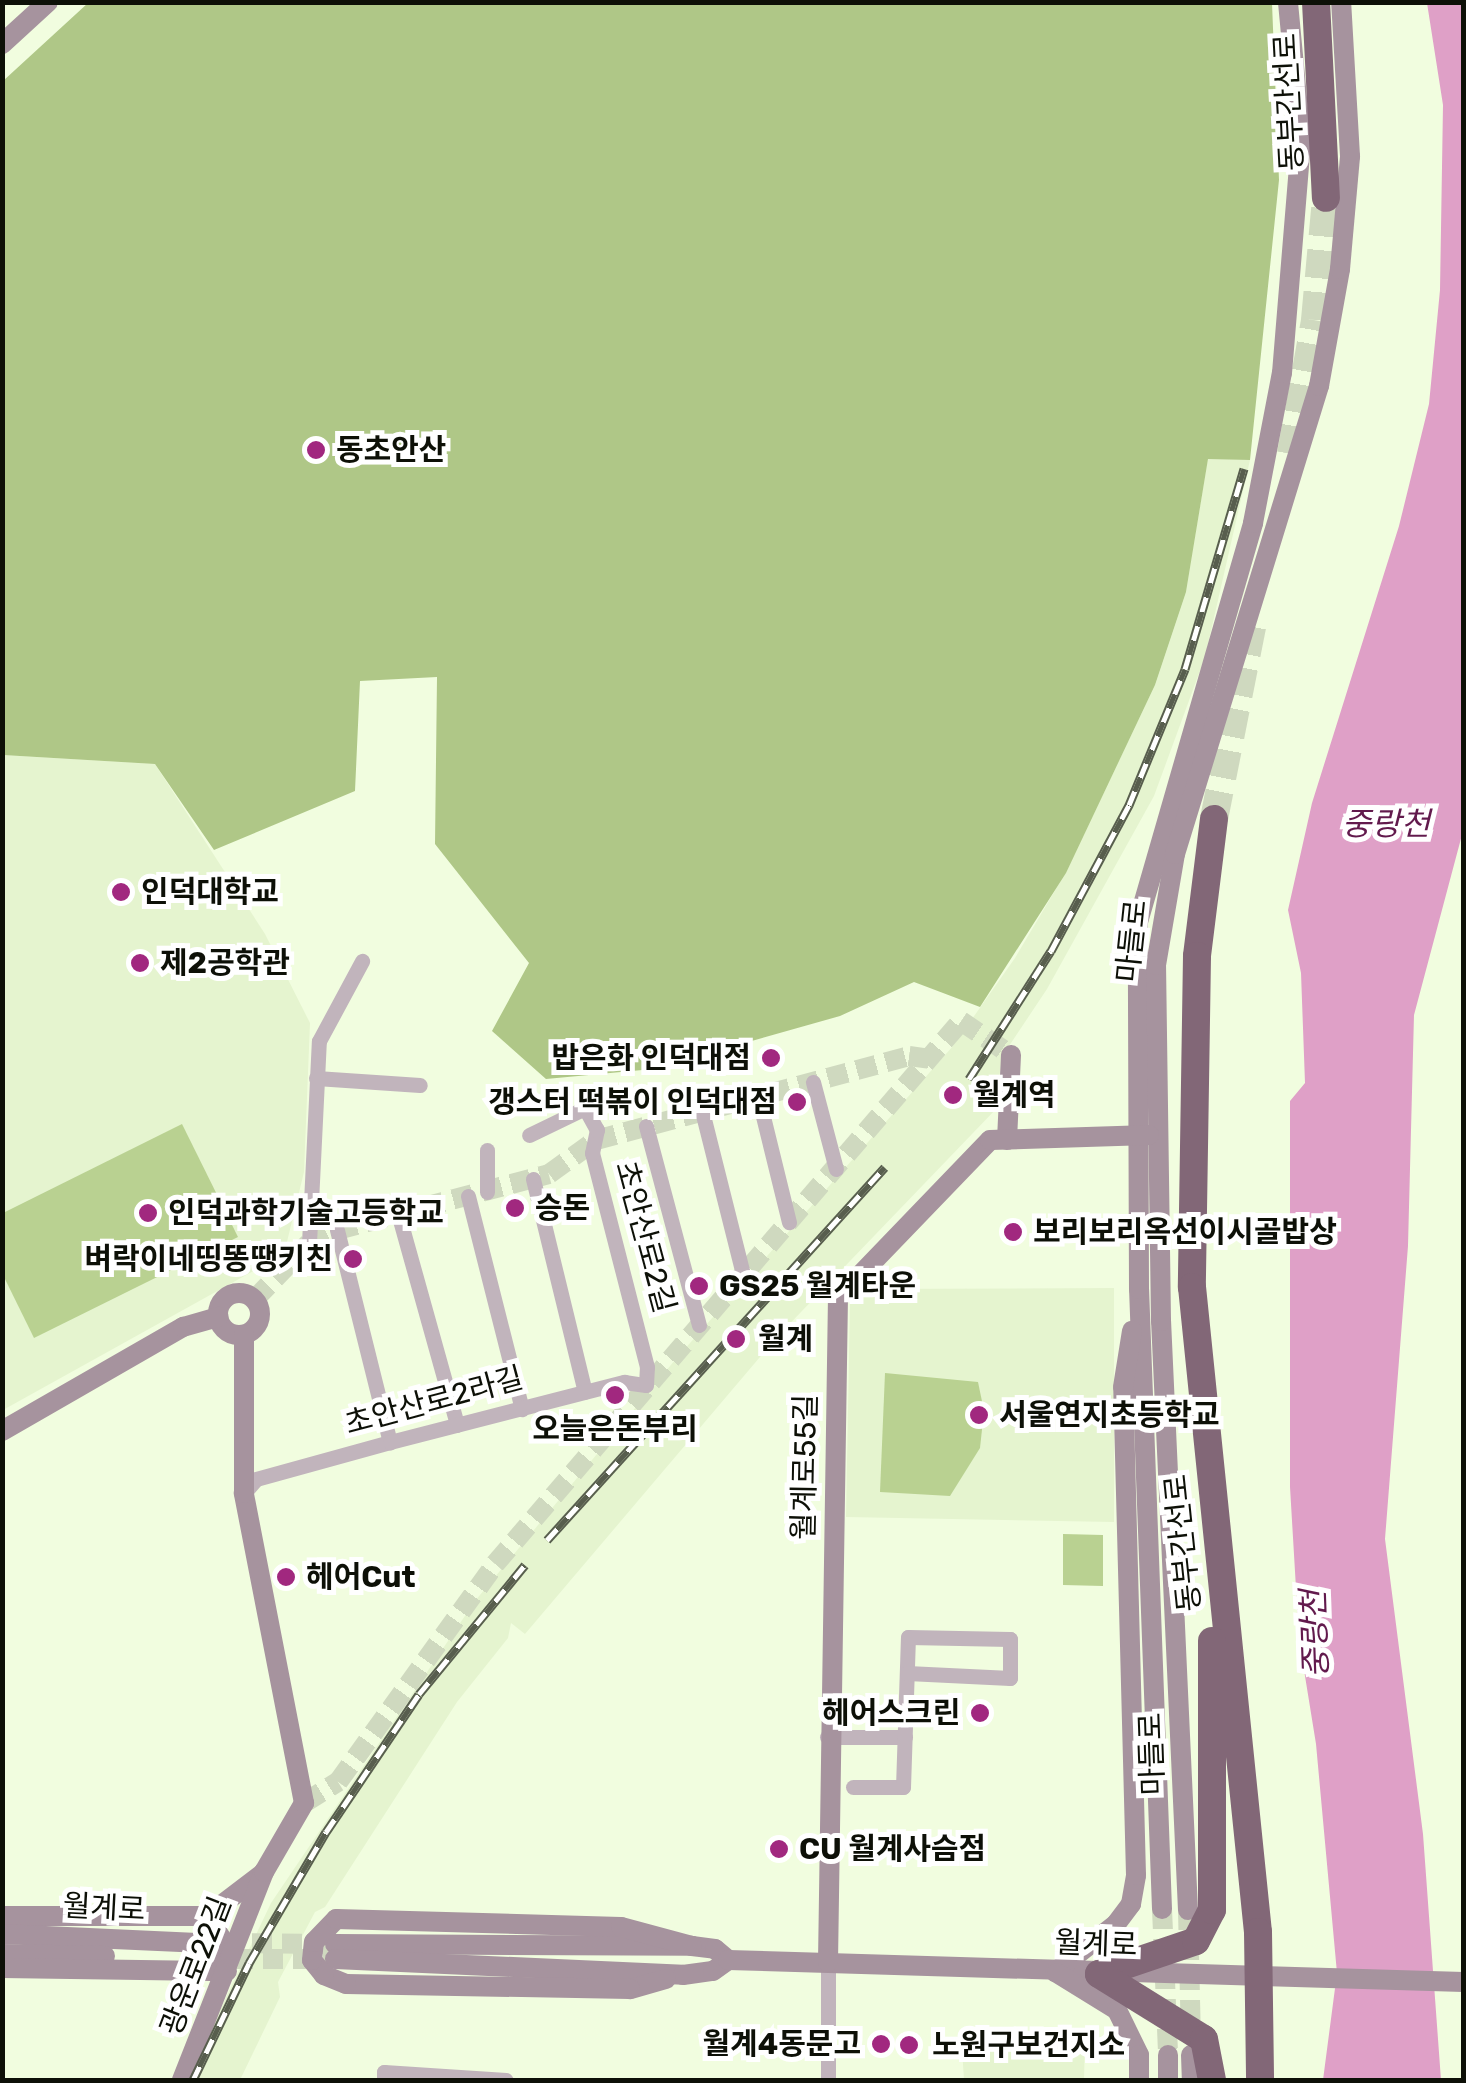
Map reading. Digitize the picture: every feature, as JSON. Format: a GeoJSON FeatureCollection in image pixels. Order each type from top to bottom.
{"type":"FeatureCollection","features":[{"type":"Feature","properties":{"kind":"highway","name":"동부간선로"},"geometry":{"type":"LineString","coordinates":[[1316,2],[1326,198]]}},
{"type":"Feature","properties":{"kind":"highway","name":"동부간선로"},"geometry":{"type":"LineString","coordinates":[[1214,819],[1197,956],[1192,1287],[1212,1514],[1260,1956],[1260,2080]]}},
{"type":"Feature","properties":{"kind":"highway"},"geometry":{"type":"LineString","coordinates":[[1099,1974],[1196,1941],[1212,1910],[1212,1514]]}},
{"type":"Feature","properties":{"kind":"highway"},"geometry":{"type":"LineString","coordinates":[[1235,1705],[1230,1746],[1248,1970],[1245,2080]]}},
{"type":"Feature","properties":{"kind":"highway"},"geometry":{"type":"LineString","coordinates":[[1099,1974],[1204,2038],[1212,2080]]}},
{"type":"Feature","properties":{"kind":"main road"},"geometry":{"type":"LineString","coordinates":[[2,44],[48,2]]}},
{"type":"Feature","properties":{"kind":"main road","name":"마들로"},"geometry":{"type":"LineString","coordinates":[[1188,1910],[1137,956],[1144,885],[1253,523],[1282,374],[1301,140],[1288,2]]}},
{"type":"Feature","properties":{"kind":"main road","name":"마들로"},"geometry":{"type":"LineString","coordinates":[[1162,1909],[1139,1289],[1156,964],[1167,887],[1300,460],[1340,269],[1350,156],[1341,2]]}},
{"type":"Feature","properties":{"kind":"main road"},"geometry":{"type":"LineString","coordinates":[[1007,1140],[1011,1056]]}},
{"type":"Feature","properties":{"kind":"main road","name":"월계로55길"},"geometry":{"type":"LineString","coordinates":[[828,1962],[827,1737],[838,1298],[990,1140],[1148,1135]]}},
{"type":"Feature","properties":{"kind":"main road"},"geometry":{"type":"LineString","coordinates":[[1139,1289],[1122,1387],[1136,1876],[1131,1904],[1116,1924],[1055,1972],[1117,2010],[1139,2054],[1140,2080]]}},
{"type":"Feature","properties":{"kind":"main road"},"geometry":{"type":"LineString","coordinates":[[2,1431],[184,1328],[218,1316],[230,1295],[252,1297],[260,1316],[244,1335],[244,1493],[304,1803],[264,1872],[208,1916],[2,1916]]}},
{"type":"Feature","properties":{"kind":"main road"},"geometry":{"type":"LineString","coordinates":[[218,1316],[227,1332],[244,1335]]}},
{"type":"Feature","properties":{"kind":"main road","name":"광운로22길"},"geometry":{"type":"LineString","coordinates":[[182,2080],[264,1872]]}},
{"type":"Feature","properties":{"kind":"main road"},"geometry":{"type":"LineString","coordinates":[[2,1968],[202,1957],[216,1962],[223,1941],[208,1916]]}},
{"type":"Feature","properties":{"kind":"main road"},"geometry":{"type":"LineString","coordinates":[[682,1974],[630,1989],[346,1984],[324,1975],[312,1960],[314,1942],[336,1918],[621,1926],[692,1946]]}},
{"type":"Feature","properties":{"kind":"main road","name":"월계로"},"geometry":{"type":"LineString","coordinates":[[2,1934],[202,1957]]}},
{"type":"Feature","properties":{"kind":"main road","name":"월계로"},"geometry":{"type":"LineString","coordinates":[[728,1960],[715,1949],[692,1946],[335,1951],[682,1974],[713,1971],[728,1960],[1464,1982]]}},
{"type":"Feature","properties":{"kind":"main road","name":"월계로"},"geometry":{"type":"LineString","coordinates":[[2,1954],[202,1957]]}},
{"type":"Feature","properties":{"kind":"main road"},"geometry":{"type":"LineString","coordinates":[[202,1957],[228,1971]]}},
{"type":"Feature","properties":{"kind":"main road"},"geometry":{"type":"LineString","coordinates":[[1168,2055],[1168,2080]]}},
{"type":"Feature","properties":{"kind":"main road"},"geometry":{"type":"LineString","coordinates":[[1192,2055],[1192,2080]]}},
{"type":"Feature","properties":{"kind":"street"},"geometry":{"type":"LineString","coordinates":[[310,1242],[320,1041],[362,962]]}},
{"type":"Feature","properties":{"kind":"street"},"geometry":{"type":"LineString","coordinates":[[316,1078],[420,1084]]}},
{"type":"Feature","properties":{"kind":"street"},"geometry":{"type":"LineString","coordinates":[[813,1082],[836,1169]]}},
{"type":"Feature","properties":{"kind":"street"},"geometry":{"type":"LineString","coordinates":[[758,1096],[789,1222]]}},
{"type":"Feature","properties":{"kind":"street","name":"초안산로2길"},"geometry":{"type":"LineString","coordinates":[[529,1134],[585,1108],[597,1130],[592,1153],[646,1386]]}},
{"type":"Feature","properties":{"kind":"street"},"geometry":{"type":"LineString","coordinates":[[702,1111],[744,1274]]}},
{"type":"Feature","properties":{"kind":"street","name":"초안산로2길"},"geometry":{"type":"LineString","coordinates":[[646,1126],[699,1325]]}},
{"type":"Feature","properties":{"kind":"street"},"geometry":{"type":"LineString","coordinates":[[487,1150],[487,1192]]}},
{"type":"Feature","properties":{"kind":"street"},"geometry":{"type":"LineString","coordinates":[[533,1180],[585,1392]]}},
{"type":"Feature","properties":{"kind":"street"},"geometry":{"type":"LineString","coordinates":[[468,1196],[522,1408]]}},
{"type":"Feature","properties":{"kind":"street"},"geometry":{"type":"LineString","coordinates":[[398,1214],[457,1425]]}},
{"type":"Feature","properties":{"kind":"street"},"geometry":{"type":"LineString","coordinates":[[337,1230],[390,1442]]}},
{"type":"Feature","properties":{"kind":"street","name":"초안산로2라길"},"geometry":{"type":"LineString","coordinates":[[244,1493],[256,1479],[390,1442],[624,1382],[646,1386]]}},
{"type":"Feature","properties":{"kind":"street"},"geometry":{"type":"LineString","coordinates":[[853,1787],[903,1788],[908,1637],[1010,1638],[1010,1678],[907,1673]]}},
{"type":"Feature","properties":{"kind":"street"},"geometry":{"type":"LineString","coordinates":[[827,1737],[905,1737]]}},
{"type":"Feature","properties":{"kind":"street"},"geometry":{"type":"LineString","coordinates":[[828,1962],[828,2080]]}},
{"type":"Feature","properties":{"kind":"street"},"geometry":{"type":"LineString","coordinates":[[384,2080],[384,2072],[506,2080]]}},
{"type":"Feature","properties":{"kind":"shaded area"},"geometry":{"type":"Polygon","coordinates":[[[1208,458],[1250,460],[1205,657],[1154,796],[1047,989],[1001,1058],[997,1108],[777,1337],[525,1634],[511,1623],[508,1638],[457,1702],[325,1907],[315,1912],[278,1982],[280,1997],[240,2080],[187,2080],[271,1903],[475,1601],[675,1360],[953,1046],[1015,958],[1066,872],[1155,685],[1186,592],[1208,458]]]}},
{"type":"Feature","properties":{"kind":"shaded area"},"geometry":{"type":"Polygon","coordinates":[[[2,755],[155,764],[265,934],[310,1023],[304,1172],[284,1254],[3,1410],[2,755]]]}},
{"type":"Feature","properties":{"kind":"shaded area","name":"서울연지초등학교"},"geometry":{"type":"Polygon","coordinates":[[[1114,1288],[1114,1522],[846,1517],[850,1300],[865,1289],[1114,1288]]]}},
{"type":"Feature","properties":{"kind":"shaded area"},"geometry":{"type":"Polygon","coordinates":[[[950,2038],[1085,2039],[1084,2080],[964,2080],[962,2048],[950,2038]]]}},
{"type":"Feature","properties":{"kind":"green space"},"geometry":{"type":"Polygon","coordinates":[[[88,3],[1272,3],[1279,180],[1250,460],[1208,459],[1186,592],[1155,685],[1066,873],[980,1007],[914,982],[840,1016],[653,1069],[546,1079],[492,1031],[529,963],[435,844],[437,677],[360,681],[355,791],[214,850],[155,764],[3,755],[3,81],[88,3]]]}},
{"type":"Feature","properties":{"kind":"green space"},"geometry":{"type":"Polygon","coordinates":[[[182,1124],[238,1237],[34,1338],[3,1275],[3,1213],[182,1124]]]}},
{"type":"Feature","properties":{"kind":"green space"},"geometry":{"type":"Polygon","coordinates":[[[885,1373],[978,1382],[984,1411],[980,1448],[950,1496],[880,1492],[885,1373]]]}},
{"type":"Feature","properties":{"kind":"green space"},"geometry":{"type":"Polygon","coordinates":[[[1063,1534],[1103,1535],[1103,1586],[1063,1585],[1063,1534]]]}},
{"type":"Feature","properties":{"kind":"water","name":"중랑천"},"geometry":{"type":"Polygon","coordinates":[[[1427,3],[1463,3],[1463,831],[1414,1015],[1408,1246],[1385,1539],[1423,1834],[1441,2080],[1323,2080],[1337,1973],[1316,1744],[1299,1639],[1290,1487],[1290,1101],[1305,1083],[1301,973],[1288,910],[1312,803],[1399,526],[1429,404],[1440,290],[1443,105],[1427,3]]]}},
{"type":"Feature","properties":{"kind":"tunnel"},"geometry":{"type":"LineString","coordinates":[[1291,454],[1315,320],[1326,198]]}},
{"type":"Feature","properties":{"kind":"tunnel"},"geometry":{"type":"LineString","coordinates":[[1214,819],[1253,622]]}},
{"type":"Feature","properties":{"kind":"tunnel"},"geometry":{"type":"LineString","coordinates":[[304,1803],[338,1782],[495,1564],[961,1021],[1011,1055]]}},
{"type":"Feature","properties":{"kind":"tunnel"},"geometry":{"type":"LineString","coordinates":[[254,1300],[309,1243],[337,1230],[549,1174],[596,1140],[909,1056],[930,1059]]}},
{"type":"Feature","properties":{"kind":"tunnel"},"geometry":{"type":"LineString","coordinates":[[1162,1909],[1168,2055]]}},
{"type":"Feature","properties":{"kind":"tunnel"},"geometry":{"type":"LineString","coordinates":[[1188,1910],[1191,2038]]}},
{"type":"Feature","properties":{"kind":"tunnel"},"geometry":{"type":"LineString","coordinates":[[222,1943],[328,1944]]}},
{"type":"Feature","properties":{"kind":"tunnel"},"geometry":{"type":"LineString","coordinates":[[203,1959],[326,1959]]}},
{"type":"Feature","properties":{"kind":"railway"},"geometry":{"type":"LineString","coordinates":[[969,1079],[1051,951],[1129,805],[1185,669],[1244,468]]}},
{"type":"Feature","properties":{"kind":"railway"},"geometry":{"type":"LineString","coordinates":[[547,1540],[885,1167]]}},
{"type":"Feature","properties":{"kind":"railway"},"geometry":{"type":"LineString","coordinates":[[193,2080],[249,1963],[326,1832],[419,1694],[525,1565]]}},
{"type":"Feature","properties":{"kind":"place","name":"동초안산"},"geometry":{"type":"Point","coordinates":[316,450]}},
{"type":"Feature","properties":{"kind":"place","name":"인덕대학교"},"geometry":{"type":"Point","coordinates":[121,892]}},
{"type":"Feature","properties":{"kind":"place","name":"제2공학관"},"geometry":{"type":"Point","coordinates":[140,963]}},
{"type":"Feature","properties":{"kind":"place","name":"밥은화 인덕대점"},"geometry":{"type":"Point","coordinates":[771,1058]}},
{"type":"Feature","properties":{"kind":"place","name":"월계역"},"geometry":{"type":"Point","coordinates":[953,1095]}},
{"type":"Feature","properties":{"kind":"place","name":"갱스터 떡볶이 인덕대점"},"geometry":{"type":"Point","coordinates":[797,1102]}},
{"type":"Feature","properties":{"kind":"place","name":"승돈"},"geometry":{"type":"Point","coordinates":[515,1208]}},
{"type":"Feature","properties":{"kind":"place","name":"인덕과학기술고등학교"},"geometry":{"type":"Point","coordinates":[148,1213]}},
{"type":"Feature","properties":{"kind":"place","name":"보리보리옥선이시골밥상"},"geometry":{"type":"Point","coordinates":[1013,1232]}},
{"type":"Feature","properties":{"kind":"place","name":"벼락이네띵똥땡키친"},"geometry":{"type":"Point","coordinates":[353,1259]}},
{"type":"Feature","properties":{"kind":"place","name":"GS25 월계타운"},"geometry":{"type":"Point","coordinates":[699,1286]}},
{"type":"Feature","properties":{"kind":"place","name":"월계"},"geometry":{"type":"Point","coordinates":[736,1339]}},
{"type":"Feature","properties":{"kind":"place","name":"오늘은돈부리"},"geometry":{"type":"Point","coordinates":[615,1395]}},
{"type":"Feature","properties":{"kind":"place","name":"서울연지초등학교"},"geometry":{"type":"Point","coordinates":[979,1415]}},
{"type":"Feature","properties":{"kind":"place","name":"헤어Cut"},"geometry":{"type":"Point","coordinates":[286,1577]}},
{"type":"Feature","properties":{"kind":"place","name":"헤어스크린"},"geometry":{"type":"Point","coordinates":[980,1713]}},
{"type":"Feature","properties":{"kind":"place","name":"CU 월계사슴점"},"geometry":{"type":"Point","coordinates":[779,1849]}},
{"type":"Feature","properties":{"kind":"place","name":"월계4동문고"},"geometry":{"type":"Point","coordinates":[881,2044]}},
{"type":"Feature","properties":{"kind":"place","name":"노원구보건지소"},"geometry":{"type":"Point","coordinates":[909,2045]}}]}
